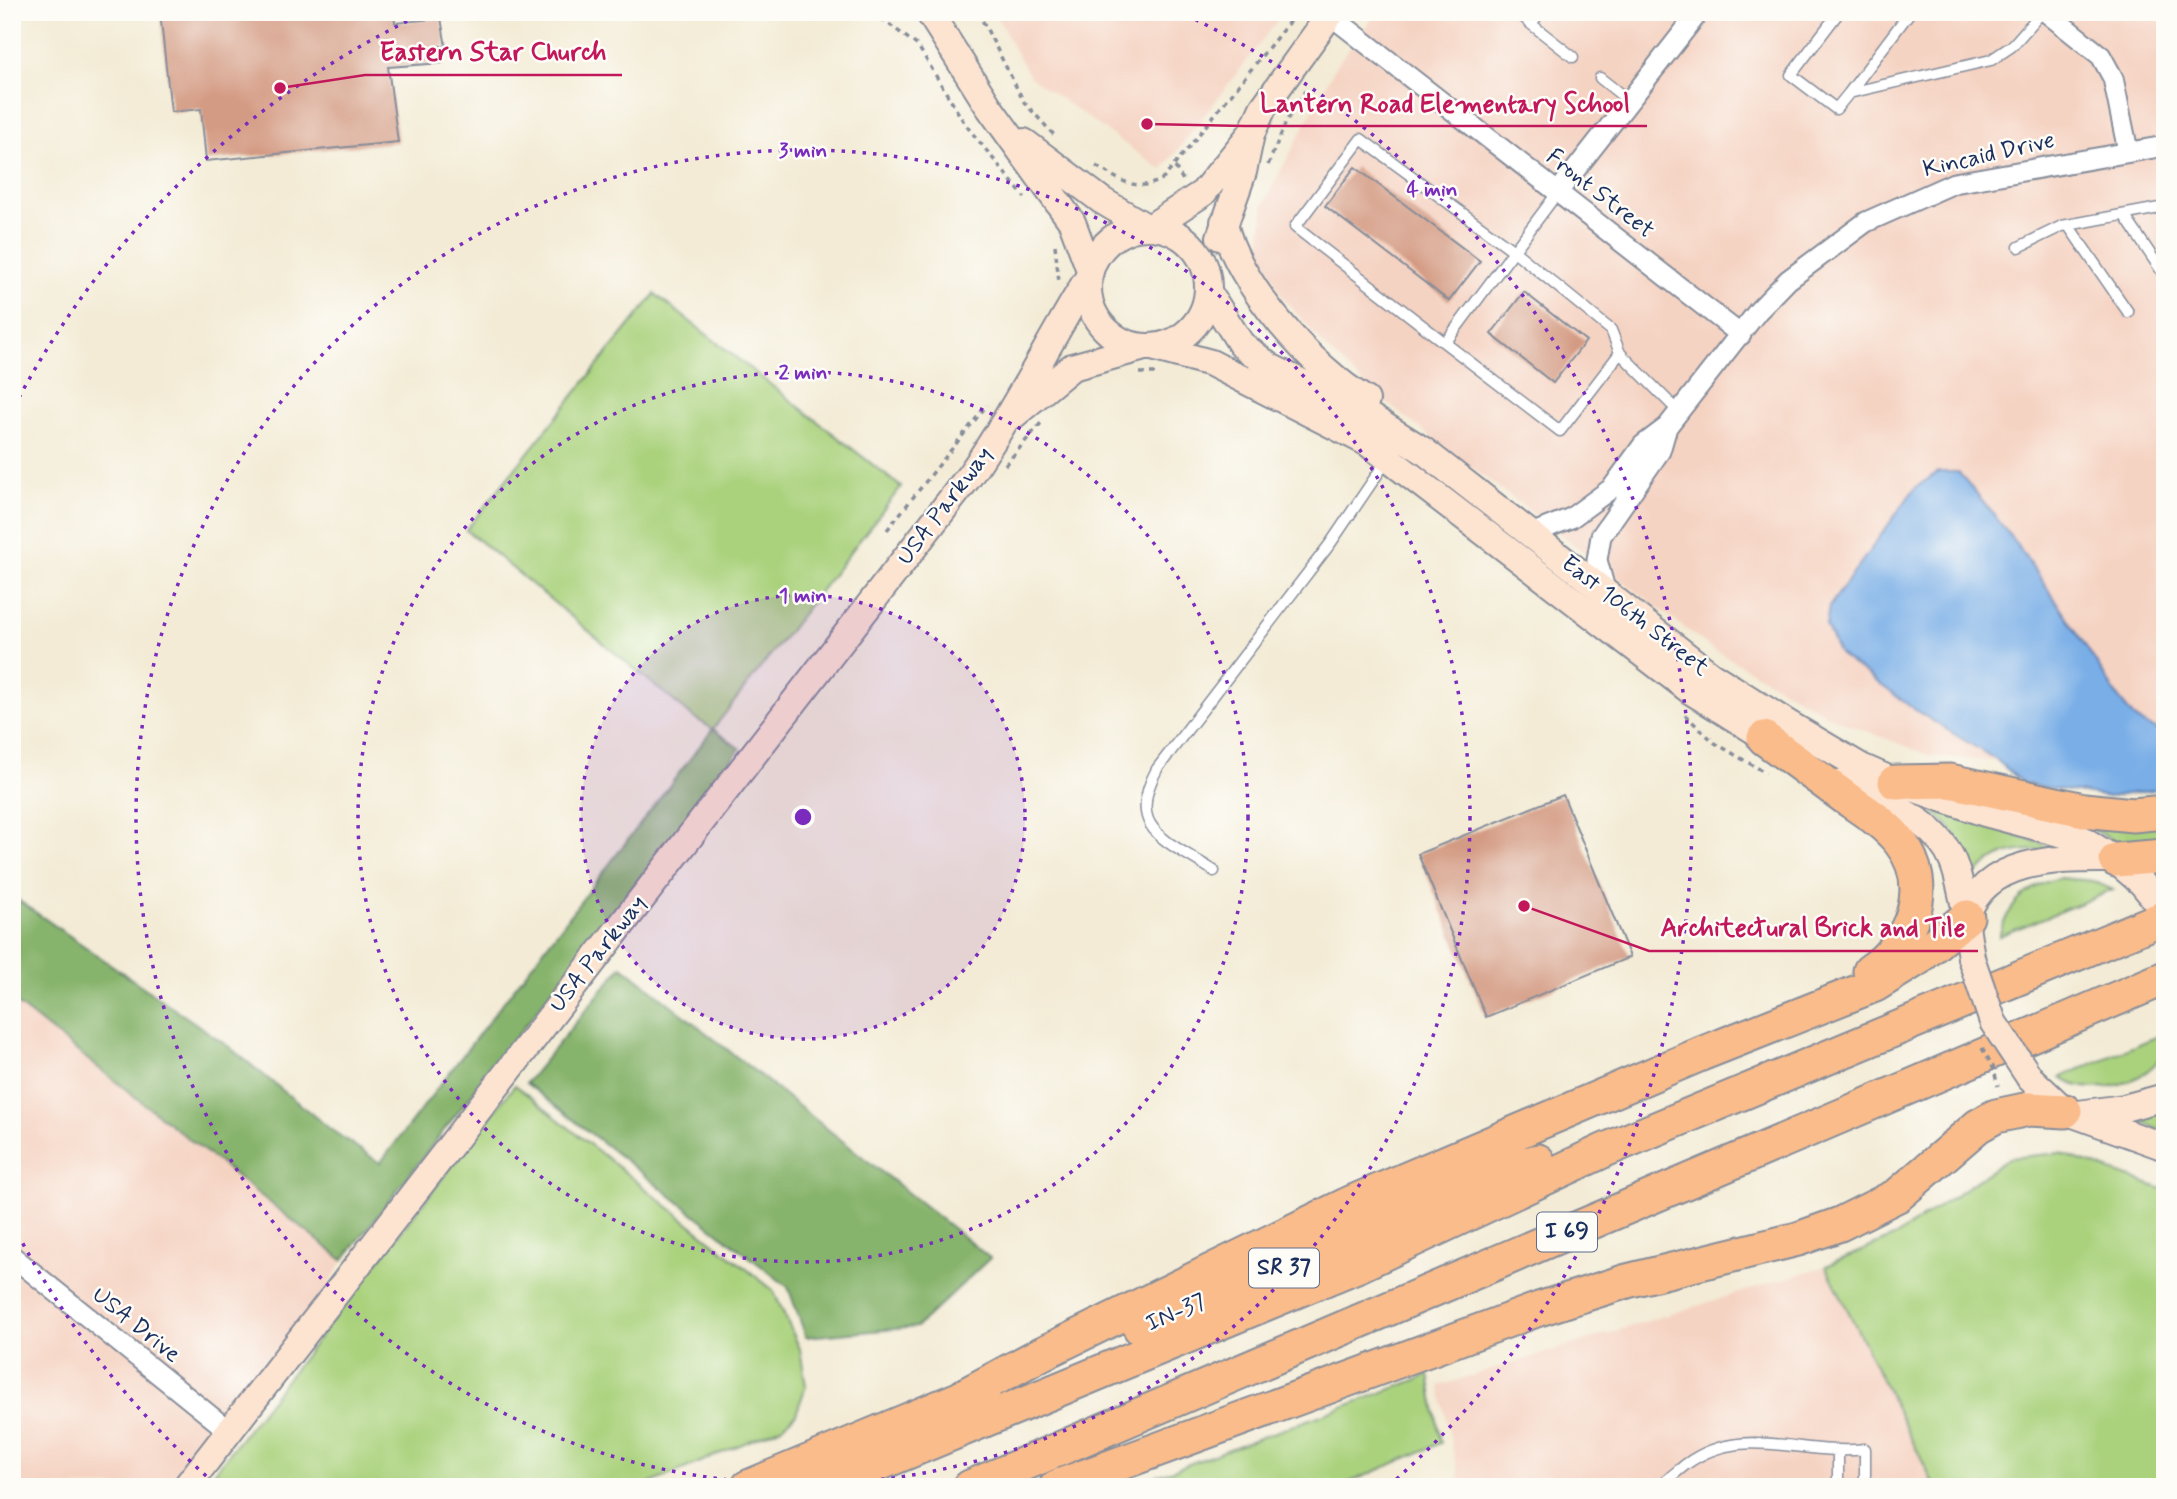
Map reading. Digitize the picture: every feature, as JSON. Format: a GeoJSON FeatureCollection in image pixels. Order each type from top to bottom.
{"type":"FeatureCollection","features":[{"type":"Feature","properties":{"kind":"highway"},"geometry":{"type":"LineString","coordinates":[[1701,1054],[1868,972],[1899,944],[1914,915],[1916,881],[1901,844],[1873,817],[1764,738]]}},
{"type":"Feature","properties":{"kind":"highway"},"geometry":{"type":"LineString","coordinates":[[1895,782],[1950,781],[2094,812],[2133,815],[2165,813]]}},
{"type":"Feature","properties":{"kind":"highway"},"geometry":{"type":"LineString","coordinates":[[2115,860],[2165,856]]}},
{"type":"Feature","properties":{"kind":"highway"},"geometry":{"type":"LineString","coordinates":[[965,1395],[1039,1355],[1348,1204],[1701,1054],[1875,985],[1917,959],[1967,916]]}},
{"type":"Feature","properties":{"kind":"highway","name":"I 69"},"geometry":{"type":"LineString","coordinates":[[823,1487],[1359,1265],[1605,1150],[2165,917]]}},
{"type":"Feature","properties":{"kind":"highway","name":"I 69"},"geometry":{"type":"LineString","coordinates":[[970,1487],[2165,978]]}},
{"type":"Feature","properties":{"kind":"highway"},"geometry":{"type":"LineString","coordinates":[[1056,1487],[1539,1309],[1688,1264],[1798,1239],[1840,1224],[1898,1195],[1978,1126],[1996,1116],[2029,1110],[2069,1112]]}},
{"type":"Feature","properties":{"kind":"highway","name":"IN-37"},"geometry":{"type":"LineString","coordinates":[[748,1487],[965,1395],[1074,1356],[1520,1165],[1605,1150]]}},
{"type":"Feature","properties":{"kind":"main road"},"geometry":{"type":"LineString","coordinates":[[929,12],[1005,129],[1072,222],[1089,274],[1088,298],[1101,325],[1117,339],[1149,347],[1172,342],[1190,330],[1202,313],[1224,222],[1243,173],[1251,134]]}},
{"type":"Feature","properties":{"kind":"main road"},"geometry":{"type":"LineString","coordinates":[[1089,274],[1099,251],[1115,236],[1149,227],[1203,193],[1251,134],[1279,83],[1331,13]]}},
{"type":"Feature","properties":{"kind":"main road"},"geometry":{"type":"LineString","coordinates":[[1005,129],[1101,200],[1149,227],[1172,232],[1189,243],[1201,260],[1208,286]]}},
{"type":"Feature","properties":{"kind":"main road"},"geometry":{"type":"LineString","coordinates":[[1224,222],[1234,256],[1306,352],[1346,389],[1405,423],[1424,451]]}},
{"type":"Feature","properties":{"kind":"main road","name":"USA Parkway"},"geometry":{"type":"LineString","coordinates":[[186,1487],[954,496],[1008,420],[1025,382],[1089,274]]}},
{"type":"Feature","properties":{"kind":"main road","name":"East 106th Street"},"geometry":{"type":"LineString","coordinates":[[1208,286],[1234,335],[1270,367],[1367,415],[1424,451],[1711,675],[1860,767],[1985,813],[2082,839],[2115,860],[2145,887],[2165,911]]}},
{"type":"Feature","properties":{"kind":"main road","name":"USA Parkway"},"geometry":{"type":"LineString","coordinates":[[1008,420],[1072,367],[1149,347]]}},
{"type":"Feature","properties":{"kind":"main road","name":"East 106th Street"},"geometry":{"type":"LineString","coordinates":[[1149,347],[1211,363],[1389,457],[1690,691],[1764,738],[1931,831],[1952,860],[1967,916],[1972,958],[1993,1021],[2030,1078],[2069,1112]]}},
{"type":"Feature","properties":{"kind":"main road"},"geometry":{"type":"LineString","coordinates":[[1967,916],[1989,883],[2007,871],[2041,862],[2115,860]]}},
{"type":"Feature","properties":{"kind":"main road"},"geometry":{"type":"LineString","coordinates":[[2069,1112],[2124,1108],[2165,1097]]}},
{"type":"Feature","properties":{"kind":"main road"},"geometry":{"type":"LineString","coordinates":[[2069,1112],[2165,1147]]}},
{"type":"Feature","properties":{"kind":"street"},"geometry":{"type":"LineString","coordinates":[[1558,192],[1699,12]]}},
{"type":"Feature","properties":{"kind":"street"},"geometry":{"type":"LineString","coordinates":[[2044,12],[2101,56],[2113,78],[2128,151]]}},
{"type":"Feature","properties":{"kind":"street","name":"Front Street"},"geometry":{"type":"LineString","coordinates":[[1331,13],[1741,335]]}},
{"type":"Feature","properties":{"kind":"street","name":"Kincaid Drive"},"geometry":{"type":"LineString","coordinates":[[1531,534],[1571,518],[1612,488],[1643,445],[1673,420],[1788,280],[1866,222],[1908,201],[1954,183],[2165,146]]}},
{"type":"Feature","properties":{"kind":"street","name":"Kincaid Drive"},"geometry":{"type":"LineString","coordinates":[[1606,593],[1597,560],[1601,536],[1660,450],[1673,420]]}},
{"type":"Feature","properties":{"kind":"street","name":"USA Drive"},"geometry":{"type":"LineString","coordinates":[[12,1256],[229,1431]]}},
{"type":"Feature","properties":{"kind":"lane"},"geometry":{"type":"LineString","coordinates":[[1518,12],[1573,57]]}},
{"type":"Feature","properties":{"kind":"lane"},"geometry":{"type":"LineString","coordinates":[[1531,24],[1540,12]]}},
{"type":"Feature","properties":{"kind":"lane"},"geometry":{"type":"LineString","coordinates":[[1839,12],[1791,75],[1836,109],[1910,12]]}},
{"type":"Feature","properties":{"kind":"lane"},"geometry":{"type":"LineString","coordinates":[[1849,93],[1991,60],[2012,46],[2044,12]]}},
{"type":"Feature","properties":{"kind":"lane"},"geometry":{"type":"LineString","coordinates":[[1600,78],[1629,101]]}},
{"type":"Feature","properties":{"kind":"lane"},"geometry":{"type":"LineString","coordinates":[[1620,353],[1560,431],[1295,227],[1361,139],[1514,251],[1611,330],[1620,353],[1673,420]]}},
{"type":"Feature","properties":{"kind":"lane"},"geometry":{"type":"LineString","coordinates":[[1445,343],[1558,192]]}},
{"type":"Feature","properties":{"kind":"lane"},"geometry":{"type":"LineString","coordinates":[[2019,247],[2051,229],[2165,207]]}},
{"type":"Feature","properties":{"kind":"lane"},"geometry":{"type":"LineString","coordinates":[[2124,215],[2165,276]]}},
{"type":"Feature","properties":{"kind":"lane"},"geometry":{"type":"LineString","coordinates":[[2068,225],[2128,312]]}},
{"type":"Feature","properties":{"kind":"lane"},"geometry":{"type":"LineString","coordinates":[[1213,871],[1154,830],[1143,807],[1145,791],[1157,769],[1330,544],[1389,457]]}},
{"type":"Feature","properties":{"kind":"lane"},"geometry":{"type":"LineString","coordinates":[[1661,1487],[1699,1455],[1735,1442],[1774,1443],[1838,1452],[1865,1449],[1865,1487]]}},
{"type":"Feature","properties":{"kind":"lane"},"geometry":{"type":"LineString","coordinates":[[1838,1452],[1838,1487]]}},
{"type":"Feature","properties":{"kind":"path"},"geometry":{"type":"LineString","coordinates":[[873,12],[918,46],[965,124],[1028,201]]}},
{"type":"Feature","properties":{"kind":"path"},"geometry":{"type":"LineString","coordinates":[[978,12],[1024,102],[1059,140]]}},
{"type":"Feature","properties":{"kind":"path"},"geometry":{"type":"LineString","coordinates":[[1093,165],[1127,183],[1144,187],[1164,178],[1297,12]]}},
{"type":"Feature","properties":{"kind":"path"},"geometry":{"type":"LineString","coordinates":[[1268,167],[1287,120],[1309,85]]}},
{"type":"Feature","properties":{"kind":"path"},"geometry":{"type":"LineString","coordinates":[[1175,166],[1187,186]]}},
{"type":"Feature","properties":{"kind":"path"},"geometry":{"type":"LineString","coordinates":[[1054,238],[1060,277],[1055,292]]}},
{"type":"Feature","properties":{"kind":"path"},"geometry":{"type":"LineString","coordinates":[[1135,374],[1163,374]]}},
{"type":"Feature","properties":{"kind":"path"},"geometry":{"type":"LineString","coordinates":[[887,530],[992,396]]}},
{"type":"Feature","properties":{"kind":"path"},"geometry":{"type":"LineString","coordinates":[[1002,469],[1046,416]]}},
{"type":"Feature","properties":{"kind":"shaded area"},"geometry":{"type":"Polygon","coordinates":[[[994,12],[1284,12],[1162,170],[1030,77],[994,12]]]}},
{"type":"Feature","properties":{"kind":"shaded area"},"geometry":{"type":"Polygon","coordinates":[[[1377,12],[2165,12],[2165,759],[2120,772],[1931,756],[1833,718],[1711,648],[1376,395],[1328,350],[1280,294],[1260,247],[1264,203],[1337,64],[1377,12]]]}},
{"type":"Feature","properties":{"kind":"shaded area"},"geometry":{"type":"Polygon","coordinates":[[[12,1000],[343,1260],[328,1286],[173,1487],[12,1487],[12,1000]]]}},
{"type":"Feature","properties":{"kind":"shaded area"},"geometry":{"type":"Polygon","coordinates":[[[1826,1266],[1935,1487],[1461,1487],[1439,1386],[1826,1266]]]}},
{"type":"Feature","properties":{"kind":"green space"},"geometry":{"type":"Polygon","coordinates":[[[655,294],[901,487],[713,729],[693,717],[466,530],[655,294]]]}},
{"type":"Feature","properties":{"kind":"green space"},"geometry":{"type":"Polygon","coordinates":[[[713,729],[740,749],[343,1260],[12,1000],[12,896],[228,1046],[330,1129],[380,1163],[713,729]]]}},
{"type":"Feature","properties":{"kind":"green space"},"geometry":{"type":"Polygon","coordinates":[[[1924,804],[2054,848],[2050,851],[2017,851],[1998,857],[1973,877],[1951,829],[1923,807],[1924,804]]]}},
{"type":"Feature","properties":{"kind":"green space"},"geometry":{"type":"Polygon","coordinates":[[[2165,824],[2165,842],[2120,844],[2088,827],[2165,824]]]}},
{"type":"Feature","properties":{"kind":"green space"},"geometry":{"type":"Polygon","coordinates":[[[2060,878],[2093,881],[2113,890],[1999,936],[2008,915],[2021,898],[2038,886],[2060,878]]]}},
{"type":"Feature","properties":{"kind":"green space"},"geometry":{"type":"Polygon","coordinates":[[[622,966],[990,1258],[917,1327],[806,1337],[788,1287],[526,1083],[622,966]]]}},
{"type":"Feature","properties":{"kind":"green space"},"geometry":{"type":"Polygon","coordinates":[[[2165,1033],[2165,1048],[2157,1062],[2133,1080],[2102,1088],[2073,1084],[2061,1077],[2165,1033]]]}},
{"type":"Feature","properties":{"kind":"green space"},"geometry":{"type":"Polygon","coordinates":[[[515,1085],[773,1290],[800,1349],[806,1386],[796,1414],[782,1427],[642,1487],[203,1487],[515,1085]]]}},
{"type":"Feature","properties":{"kind":"green space"},"geometry":{"type":"Polygon","coordinates":[[[2165,1110],[2165,1131],[2134,1119],[2135,1118],[2165,1110]]]}},
{"type":"Feature","properties":{"kind":"green space"},"geometry":{"type":"Polygon","coordinates":[[[2060,1153],[2165,1190],[2165,1487],[1935,1487],[1826,1266],[1896,1236],[2009,1158],[2060,1153]]]}},
{"type":"Feature","properties":{"kind":"green space"},"geometry":{"type":"Polygon","coordinates":[[[1429,1375],[1441,1443],[1339,1487],[1127,1487],[1429,1375]]]}},
{"type":"Feature","properties":{"kind":"water"},"geometry":{"type":"Polygon","coordinates":[[[1938,472],[1958,472],[2023,553],[2119,699],[2136,720],[2165,734],[2165,788],[2109,797],[2024,784],[1998,761],[1915,710],[1839,654],[1826,626],[1829,607],[1915,488],[1938,472]]]}},
{"type":"Feature","properties":{"kind":"building"},"geometry":{"type":"Polygon","coordinates":[[[160,12],[394,12],[395,23],[441,18],[446,47],[440,46],[442,63],[388,67],[398,142],[206,161],[201,109],[171,112],[160,12]]]}},
{"type":"Feature","properties":{"kind":"building"},"geometry":{"type":"Polygon","coordinates":[[[1355,167],[1480,261],[1449,301],[1325,206],[1355,167]]]}},
{"type":"Feature","properties":{"kind":"building"},"geometry":{"type":"Polygon","coordinates":[[[1524,292],[1586,341],[1553,383],[1491,334],[1524,292]]]}},
{"type":"Feature","properties":{"kind":"building"},"geometry":{"type":"Polygon","coordinates":[[[1563,795],[1630,957],[1486,1017],[1418,854],[1563,795]]]}},
{"type":"Feature","properties":{"kind":"place","name":"Eastern Star Church"},"geometry":{"type":"Point","coordinates":[280,88]}},
{"type":"Feature","properties":{"kind":"place","name":"Lantern Road Elementary School"},"geometry":{"type":"Point","coordinates":[1147,124]}},
{"type":"Feature","properties":{"kind":"place","name":"Architectural Brick and Tile"},"geometry":{"type":"Point","coordinates":[1524,906]}}]}
